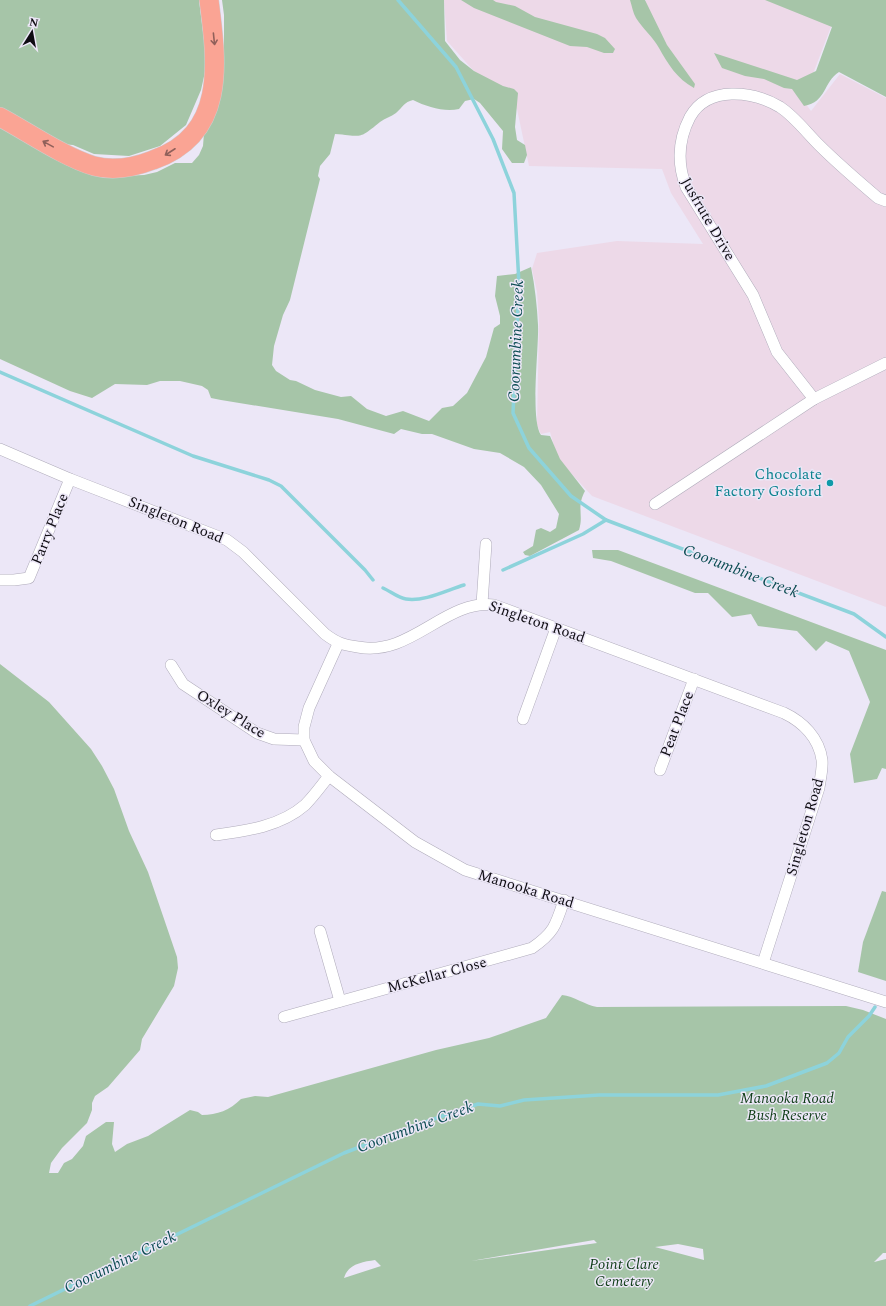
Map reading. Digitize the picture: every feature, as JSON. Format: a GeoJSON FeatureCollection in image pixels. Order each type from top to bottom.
{"type":"FeatureCollection","features":[{"type":"Feature","properties":{"kind":"highway"},"geometry":{"type":"LineString","coordinates":[[0,117],[72,157],[95,166],[119,168],[141,165],[162,157],[185,143],[201,123],[209,105],[216,70],[209,0]]}},
{"type":"Feature","properties":{"kind":"street","name":"Jusfrute Drive"},"geometry":{"type":"LineString","coordinates":[[814,399],[777,352],[753,295],[686,187],[679,160],[680,148],[686,124],[699,105],[708,99],[720,95],[746,95],[770,102],[781,108],[830,156],[878,198],[886,201]]}},
{"type":"Feature","properties":{"kind":"street"},"geometry":{"type":"LineString","coordinates":[[655,504],[814,399],[886,363]]}},
{"type":"Feature","properties":{"kind":"street","name":"Singleton Road"},"geometry":{"type":"LineString","coordinates":[[0,449],[70,479],[227,540],[243,552],[325,634],[338,644],[364,649],[387,648],[408,639],[459,611],[482,604],[514,611],[799,720],[816,744],[822,760],[819,788],[763,963]]}},
{"type":"Feature","properties":{"kind":"street","name":"Parry Place"},"geometry":{"type":"LineString","coordinates":[[0,580],[30,578],[70,479]]}},
{"type":"Feature","properties":{"kind":"street"},"geometry":{"type":"LineString","coordinates":[[482,604],[486,544]]}},
{"type":"Feature","properties":{"kind":"street"},"geometry":{"type":"LineString","coordinates":[[523,719],[556,628]]}},
{"type":"Feature","properties":{"kind":"street","name":"Manooka Road"},"geometry":{"type":"LineString","coordinates":[[338,644],[309,708],[304,727],[304,740],[314,762],[329,776],[415,842],[465,870],[886,1002]]}},
{"type":"Feature","properties":{"kind":"street","name":"Oxley Place"},"geometry":{"type":"LineString","coordinates":[[171,665],[183,684],[257,733],[274,740],[304,740]]}},
{"type":"Feature","properties":{"kind":"street","name":"Peat Place"},"geometry":{"type":"LineString","coordinates":[[660,770],[694,679]]}},
{"type":"Feature","properties":{"kind":"street"},"geometry":{"type":"LineString","coordinates":[[216,835],[265,827],[287,816],[304,805],[329,776]]}},
{"type":"Feature","properties":{"kind":"street","name":"McKellar Close"},"geometry":{"type":"LineString","coordinates":[[284,1017],[532,948],[547,938],[556,923],[564,900]]}},
{"type":"Feature","properties":{"kind":"street"},"geometry":{"type":"LineString","coordinates":[[320,931],[340,1001]]}},
{"type":"Feature","properties":{"kind":"shaded area"},"geometry":{"type":"Polygon","coordinates":[[[444,0],[632,0],[640,15],[646,0],[766,0],[832,24],[803,100],[811,111],[840,74],[886,98],[886,607],[592,496],[558,459],[550,432],[541,434],[537,425],[539,321],[537,292],[532,269],[537,253],[617,241],[703,244],[671,193],[662,169],[529,166],[517,109],[472,69],[447,41],[444,0]]]}},
{"type":"Feature","properties":{"kind":"green space"},"geometry":{"type":"Polygon","coordinates":[[[0,0],[199,0],[206,56],[205,72],[201,90],[186,125],[160,146],[129,156],[94,154],[73,145],[62,144],[122,176],[144,175],[157,172],[175,163],[192,163],[199,155],[203,146],[204,133],[224,67],[224,15],[222,0],[444,0],[445,41],[460,60],[474,71],[503,86],[514,89],[518,93],[515,127],[517,140],[525,145],[527,155],[524,163],[512,163],[502,149],[503,131],[480,103],[474,99],[465,101],[459,109],[453,110],[424,105],[413,100],[406,103],[392,116],[360,136],[335,134],[330,154],[320,166],[318,176],[320,179],[290,300],[283,315],[274,346],[272,365],[276,371],[290,380],[296,381],[315,390],[341,397],[351,396],[367,409],[386,416],[403,411],[429,421],[442,408],[453,406],[467,393],[486,357],[494,328],[500,324],[500,316],[495,296],[497,276],[515,274],[531,267],[536,296],[538,325],[535,400],[538,427],[541,435],[550,436],[560,459],[585,491],[580,507],[581,520],[579,530],[530,556],[525,555],[523,552],[533,546],[536,530],[541,528],[550,532],[556,528],[559,514],[541,485],[524,467],[500,453],[474,449],[432,434],[422,434],[401,429],[394,434],[338,419],[211,398],[208,390],[202,386],[180,381],[160,381],[147,385],[115,384],[92,398],[70,391],[0,359],[0,0]]]}},
{"type":"Feature","properties":{"kind":"green space"},"geometry":{"type":"Polygon","coordinates":[[[461,0],[493,0],[515,6],[535,17],[597,34],[605,38],[615,49],[613,53],[604,53],[587,47],[570,46],[474,8],[461,0]]]}},
{"type":"Feature","properties":{"kind":"green space"},"geometry":{"type":"Polygon","coordinates":[[[630,0],[645,0],[667,45],[695,84],[694,88],[678,76],[670,65],[657,44],[636,18],[630,0]]]}},
{"type":"Feature","properties":{"kind":"green space"},"geometry":{"type":"Polygon","coordinates":[[[765,0],[886,0],[886,97],[839,72],[830,81],[817,100],[804,106],[792,89],[784,88],[764,79],[745,76],[722,68],[714,53],[797,80],[816,71],[832,27],[765,0]]]}},
{"type":"Feature","properties":{"kind":"green space"},"geometry":{"type":"Polygon","coordinates":[[[592,550],[618,550],[886,650],[886,769],[882,768],[877,779],[854,783],[850,754],[870,702],[849,651],[826,641],[816,651],[797,631],[758,626],[751,614],[732,617],[708,593],[695,593],[611,561],[593,558],[592,550]]]}},
{"type":"Feature","properties":{"kind":"green space"},"geometry":{"type":"Polygon","coordinates":[[[0,664],[49,702],[91,749],[102,766],[114,789],[129,831],[148,872],[177,957],[178,968],[174,986],[142,1039],[140,1050],[108,1087],[95,1096],[87,1123],[62,1148],[51,1163],[49,1173],[58,1173],[64,1163],[72,1159],[83,1146],[86,1136],[106,1122],[114,1122],[112,1144],[115,1152],[127,1144],[148,1136],[190,1110],[198,1112],[202,1115],[218,1113],[228,1109],[241,1099],[255,1096],[268,1097],[436,1050],[489,1038],[546,1018],[562,995],[597,1007],[846,1006],[863,1010],[886,1019],[886,1253],[883,1253],[874,1262],[886,1259],[886,1306],[0,1306],[0,664]],[[594,1240],[471,1261],[597,1243],[594,1240]],[[678,1244],[655,1247],[704,1260],[703,1249],[678,1244]],[[375,1260],[361,1263],[352,1267],[346,1273],[344,1278],[381,1266],[375,1260]]]}},
{"type":"Feature","properties":{"kind":"green space"},"geometry":{"type":"Polygon","coordinates":[[[882,891],[886,892],[886,981],[858,972],[863,942],[882,891]]]}},
{"type":"Feature","properties":{"kind":"waterway","name":"Coorumbine Creek"},"geometry":{"type":"LineString","coordinates":[[398,0],[456,67],[493,139],[514,193],[519,284],[513,413],[529,448],[571,496],[606,520],[854,614],[886,637]]}},
{"type":"Feature","properties":{"kind":"waterway"},"geometry":{"type":"LineString","coordinates":[[0,372],[193,456],[269,480],[281,486],[365,570],[373,580]]}},
{"type":"Feature","properties":{"kind":"waterway"},"geometry":{"type":"LineString","coordinates":[[503,570],[583,534],[606,520]]}},
{"type":"Feature","properties":{"kind":"waterway"},"geometry":{"type":"LineString","coordinates":[[383,588],[406,599],[420,599],[464,585]]}},
{"type":"Feature","properties":{"kind":"waterway","name":"Coorumbine Creek"},"geometry":{"type":"LineString","coordinates":[[30,1306],[344,1153],[431,1120],[478,1104],[500,1106],[524,1100],[599,1095],[718,1095],[766,1086],[827,1063],[839,1053],[848,1037],[869,1016],[875,1007]]}},
{"type":"Feature","properties":{"kind":"place","name":"Chocolate Factory Gosford"},"geometry":{"type":"Point","coordinates":[830,483]}},
{"type":"Feature","properties":{"kind":"park label","name":"Manooka Road Bush Reserve"},"geometry":{"type":"Point","coordinates":[787,1106]}},
{"type":"Feature","properties":{"kind":"park label","name":"Point Clare Cemetery"},"geometry":{"type":"Point","coordinates":[624,1272]}}]}
